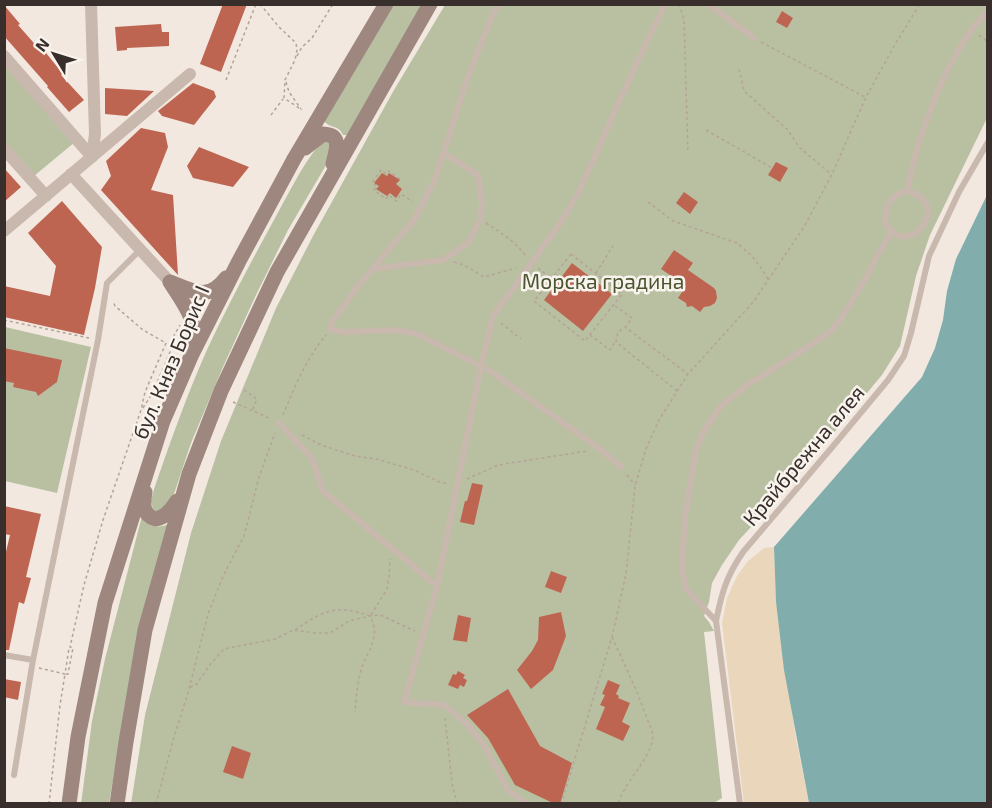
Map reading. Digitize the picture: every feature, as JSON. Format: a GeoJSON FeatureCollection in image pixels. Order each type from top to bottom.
{"type":"FeatureCollection","features":[{"type":"Feature","properties":{"kind":"main road","name":"бул. Княз Борис I"},"geometry":{"type":"LineString","coordinates":[[69,804],[78,737],[105,603],[164,421],[192,354],[238,261],[294,159],[386,4]]}},
{"type":"Feature","properties":{"kind":"main road"},"geometry":{"type":"LineString","coordinates":[[152,460],[143,502],[145,512],[152,518],[160,519],[170,512],[179,497],[221,391],[277,272],[430,4]]}},
{"type":"Feature","properties":{"kind":"main road"},"geometry":{"type":"LineString","coordinates":[[294,159],[322,134],[331,135],[335,138],[337,150],[328,182]]}},
{"type":"Feature","properties":{"kind":"main road"},"geometry":{"type":"LineString","coordinates":[[170,282],[198,293],[211,291],[223,282],[238,261]]}},
{"type":"Feature","properties":{"kind":"main road"},"geometry":{"type":"LineString","coordinates":[[170,282],[194,323],[195,340],[192,354]]}},
{"type":"Feature","properties":{"kind":"main road"},"geometry":{"type":"LineString","coordinates":[[117,804],[145,630],[189,474]]}},
{"type":"Feature","properties":{"kind":"street"},"geometry":{"type":"LineString","coordinates":[[91,4],[95,134],[92,157]]}},
{"type":"Feature","properties":{"kind":"street"},"geometry":{"type":"LineString","coordinates":[[4,56],[92,157]]}},
{"type":"Feature","properties":{"kind":"street"},"geometry":{"type":"LineString","coordinates":[[4,231],[190,74]]}},
{"type":"Feature","properties":{"kind":"street"},"geometry":{"type":"LineString","coordinates":[[4,148],[46,196]]}},
{"type":"Feature","properties":{"kind":"street"},"geometry":{"type":"LineString","coordinates":[[71,174],[170,282]]}},
{"type":"Feature","properties":{"kind":"lane"},"geometry":{"type":"LineString","coordinates":[[498,4],[467,80],[434,183],[414,220],[372,269],[332,322],[330,329],[342,332],[391,330],[415,333],[482,366],[600,449],[621,467]]}},
{"type":"Feature","properties":{"kind":"lane"},"geometry":{"type":"LineString","coordinates":[[527,804],[508,789],[483,745],[467,723],[444,705],[404,702],[437,586],[493,316],[532,264],[579,194],[665,4]]}},
{"type":"Feature","properties":{"kind":"lane"},"geometry":{"type":"LineString","coordinates":[[708,4],[754,38]]}},
{"type":"Feature","properties":{"kind":"lane"},"geometry":{"type":"LineString","coordinates":[[907,191],[911,170],[927,121],[943,81],[970,31],[987,10]]}},
{"type":"Feature","properties":{"kind":"lane","name":"Крайбрежна алея"},"geometry":{"type":"LineString","coordinates":[[740,804],[716,621],[722,592],[731,570],[743,552],[888,380],[904,356],[929,256],[959,192],[987,142]]}},
{"type":"Feature","properties":{"kind":"lane"},"geometry":{"type":"LineString","coordinates":[[372,269],[443,260],[468,243],[480,220],[482,204],[478,175],[444,153]]}},
{"type":"Feature","properties":{"kind":"lane"},"geometry":{"type":"LineString","coordinates":[[907,191],[916,193],[923,199],[928,217],[925,225],[918,232],[910,236],[901,236],[892,232],[886,225],[886,207],[898,194],[907,191]]}},
{"type":"Feature","properties":{"kind":"lane"},"geometry":{"type":"LineString","coordinates":[[716,621],[686,589],[682,569],[685,516],[696,450],[705,429],[721,406],[746,386],[831,331],[843,316],[892,232]]}},
{"type":"Feature","properties":{"kind":"lane"},"geometry":{"type":"LineString","coordinates":[[14,775],[32,663],[98,340],[107,283],[140,250]]}},
{"type":"Feature","properties":{"kind":"lane"},"geometry":{"type":"LineString","coordinates":[[279,423],[312,458],[323,491],[437,586]]}},
{"type":"Feature","properties":{"kind":"lane"},"geometry":{"type":"LineString","coordinates":[[4,655],[32,663]]}},
{"type":"Feature","properties":{"kind":"path"},"geometry":{"type":"LineString","coordinates":[[226,80],[256,4]]}},
{"type":"Feature","properties":{"kind":"path"},"geometry":{"type":"LineString","coordinates":[[260,4],[279,27],[296,42],[295,60]]}},
{"type":"Feature","properties":{"kind":"path"},"geometry":{"type":"LineString","coordinates":[[271,115],[284,98],[285,80],[302,47],[312,38],[333,4]]}},
{"type":"Feature","properties":{"kind":"path"},"geometry":{"type":"LineString","coordinates":[[679,4],[684,19],[688,153]]}},
{"type":"Feature","properties":{"kind":"path"},"geometry":{"type":"LineString","coordinates":[[561,804],[612,636],[626,574],[635,486],[646,449],[659,420],[688,374],[754,301],[804,227],[832,175],[866,97],[920,4]]}},
{"type":"Feature","properties":{"kind":"path"},"geometry":{"type":"LineString","coordinates":[[754,38],[866,97]]}},
{"type":"Feature","properties":{"kind":"path"},"geometry":{"type":"LineString","coordinates":[[739,69],[744,91],[788,130],[798,147],[832,175]]}},
{"type":"Feature","properties":{"kind":"path"},"geometry":{"type":"LineString","coordinates":[[284,98],[302,110],[289,92],[285,80]]}},
{"type":"Feature","properties":{"kind":"path"},"geometry":{"type":"LineString","coordinates":[[706,130],[772,168]]}},
{"type":"Feature","properties":{"kind":"path"},"geometry":{"type":"LineString","coordinates":[[400,179],[389,171],[387,174],[381,170],[372,183],[377,186],[374,190],[386,199],[389,195],[396,201],[401,194],[421,208]]}},
{"type":"Feature","properties":{"kind":"path"},"geometry":{"type":"LineString","coordinates":[[648,202],[674,221],[737,243],[752,256],[768,279]]}},
{"type":"Feature","properties":{"kind":"path"},"geometry":{"type":"LineString","coordinates":[[480,220],[503,233],[520,248],[532,264],[551,279]]}},
{"type":"Feature","properties":{"kind":"path"},"geometry":{"type":"LineString","coordinates":[[596,273],[613,246]]}},
{"type":"Feature","properties":{"kind":"path"},"geometry":{"type":"LineString","coordinates":[[571,254],[622,294],[585,341],[534,301],[551,279],[571,254]]}},
{"type":"Feature","properties":{"kind":"path"},"geometry":{"type":"LineString","coordinates":[[443,260],[464,265],[484,277],[532,264]]}},
{"type":"Feature","properties":{"kind":"path"},"geometry":{"type":"LineString","coordinates":[[107,283],[115,306],[143,330],[166,343]]}},
{"type":"Feature","properties":{"kind":"path"},"geometry":{"type":"LineString","coordinates":[[590,335],[610,350],[616,342],[618,332],[632,318],[613,304]]}},
{"type":"Feature","properties":{"kind":"path"},"geometry":{"type":"LineString","coordinates":[[493,316],[521,339]]}},
{"type":"Feature","properties":{"kind":"path"},"geometry":{"type":"LineString","coordinates":[[4,320],[98,340]]}},
{"type":"Feature","properties":{"kind":"path"},"geometry":{"type":"LineString","coordinates":[[625,327],[688,374]]}},
{"type":"Feature","properties":{"kind":"path"},"geometry":{"type":"LineString","coordinates":[[156,804],[208,614],[224,574],[244,536],[260,477],[279,423],[304,368],[315,348],[330,329]]}},
{"type":"Feature","properties":{"kind":"path"},"geometry":{"type":"LineString","coordinates":[[50,804],[60,705],[65,674],[68,674],[73,648],[69,647],[84,585],[145,392],[166,343],[172,339]]}},
{"type":"Feature","properties":{"kind":"path"},"geometry":{"type":"LineString","coordinates":[[616,342],[677,391]]}},
{"type":"Feature","properties":{"kind":"path"},"geometry":{"type":"LineString","coordinates":[[141,410],[153,392],[170,352]]}},
{"type":"Feature","properties":{"kind":"path"},"geometry":{"type":"LineString","coordinates":[[244,390],[257,399],[252,411]]}},
{"type":"Feature","properties":{"kind":"path"},"geometry":{"type":"LineString","coordinates":[[233,402],[279,423]]}},
{"type":"Feature","properties":{"kind":"path"},"geometry":{"type":"LineString","coordinates":[[300,434],[355,456],[376,459],[414,470],[442,483],[458,483],[498,465],[600,449]]}},
{"type":"Feature","properties":{"kind":"path"},"geometry":{"type":"LineString","coordinates":[[621,467],[635,486]]}},
{"type":"Feature","properties":{"kind":"path"},"geometry":{"type":"LineString","coordinates":[[370,616],[387,590],[392,548]]}},
{"type":"Feature","properties":{"kind":"path"},"geometry":{"type":"LineString","coordinates":[[189,687],[196,685],[224,650],[275,639],[328,611],[353,610],[370,616],[375,635],[360,673],[355,712]]}},
{"type":"Feature","properties":{"kind":"path"},"geometry":{"type":"LineString","coordinates":[[294,630],[330,633],[349,621],[380,615],[423,635]]}},
{"type":"Feature","properties":{"kind":"path"},"geometry":{"type":"LineString","coordinates":[[612,636],[637,692],[654,740],[627,783],[618,804]]}},
{"type":"Feature","properties":{"kind":"path"},"geometry":{"type":"LineString","coordinates":[[32,663],[65,674]]}},
{"type":"Feature","properties":{"kind":"path"},"geometry":{"type":"LineString","coordinates":[[444,705],[452,783],[457,804]]}},
{"type":"Feature","properties":{"kind":"green space"},"geometry":{"type":"Polygon","coordinates":[[[394,5],[422,5],[347,135],[343,135],[339,129],[324,121],[394,5]]]}},
{"type":"Feature","properties":{"kind":"green space","name":"Морска градина"},"geometry":{"type":"Polygon","coordinates":[[[445,5],[987,5],[987,118],[930,235],[916,276],[900,346],[882,375],[790,485],[739,540],[712,583],[704,616],[714,631],[704,632],[722,798],[712,804],[131,804],[145,715],[191,533],[221,441],[276,308],[394,90],[445,5]]]}},
{"type":"Feature","properties":{"kind":"green space"},"geometry":{"type":"Polygon","coordinates":[[[4,61],[75,142],[34,176],[5,143],[4,61]]]}},
{"type":"Feature","properties":{"kind":"green space"},"geometry":{"type":"Polygon","coordinates":[[[325,141],[330,142],[332,155],[288,230],[256,295],[191,443],[170,506],[159,512],[153,509],[151,501],[154,489],[206,352],[296,180],[308,160],[325,141]]]}},
{"type":"Feature","properties":{"kind":"green space"},"geometry":{"type":"Polygon","coordinates":[[[5,327],[91,347],[57,493],[5,481],[5,327]]]}},
{"type":"Feature","properties":{"kind":"green space"},"geometry":{"type":"Polygon","coordinates":[[[142,516],[148,523],[155,526],[171,523],[132,669],[109,803],[81,804],[92,721],[105,659],[142,516]]]}},
{"type":"Feature","properties":{"kind":"sand"},"geometry":{"type":"Polygon","coordinates":[[[774,547],[776,602],[796,739],[809,803],[744,803],[722,623],[727,598],[737,576],[748,561],[764,548],[774,547]]]}},
{"type":"Feature","properties":{"kind":"water"},"geometry":{"type":"Polygon","coordinates":[[[987,195],[987,803],[809,803],[784,670],[776,602],[774,547],[922,377],[935,348],[956,259],[987,195]]]}},
{"type":"Feature","properties":{"kind":"building"},"geometry":{"type":"Polygon","coordinates":[[[223,4],[247,4],[221,72],[200,64],[223,4]]]}},
{"type":"Feature","properties":{"kind":"building"},"geometry":{"type":"Polygon","coordinates":[[[4,5],[20,24],[18,25],[40,50],[42,48],[63,74],[61,75],[84,100],[69,112],[4,36],[4,5]]]}},
{"type":"Feature","properties":{"kind":"building"},"geometry":{"type":"Polygon","coordinates":[[[782,11],[793,18],[787,28],[776,22],[782,11]]]}},
{"type":"Feature","properties":{"kind":"building"},"geometry":{"type":"Polygon","coordinates":[[[161,24],[162,32],[169,32],[169,46],[127,48],[127,50],[117,51],[115,27],[161,24]]]}},
{"type":"Feature","properties":{"kind":"building"},"geometry":{"type":"Polygon","coordinates":[[[193,83],[214,91],[216,97],[194,125],[162,116],[158,111],[193,83]]]}},
{"type":"Feature","properties":{"kind":"building"},"geometry":{"type":"Polygon","coordinates":[[[105,88],[154,91],[127,116],[105,114],[105,88]]]}},
{"type":"Feature","properties":{"kind":"building"},"geometry":{"type":"Polygon","coordinates":[[[141,128],[165,133],[168,147],[151,190],[173,195],[178,275],[101,190],[111,176],[106,161],[141,128]]]}},
{"type":"Feature","properties":{"kind":"building"},"geometry":{"type":"Polygon","coordinates":[[[199,147],[249,167],[233,187],[193,178],[187,166],[199,147]]]}},
{"type":"Feature","properties":{"kind":"building"},"geometry":{"type":"Polygon","coordinates":[[[776,162],[788,168],[780,182],[768,175],[776,162]]]}},
{"type":"Feature","properties":{"kind":"building"},"geometry":{"type":"Polygon","coordinates":[[[4,168],[21,187],[4,202],[4,168]]]}},
{"type":"Feature","properties":{"kind":"building"},"geometry":{"type":"Polygon","coordinates":[[[382,173],[387,176],[389,173],[400,180],[396,184],[402,189],[396,198],[390,193],[387,196],[376,189],[379,186],[374,183],[382,173]]]}},
{"type":"Feature","properties":{"kind":"building"},"geometry":{"type":"Polygon","coordinates":[[[684,192],[698,202],[690,214],[676,203],[684,192]]]}},
{"type":"Feature","properties":{"kind":"building"},"geometry":{"type":"Polygon","coordinates":[[[62,201],[102,247],[84,335],[4,317],[4,286],[50,296],[56,266],[28,233],[62,201]]]}},
{"type":"Feature","properties":{"kind":"building"},"geometry":{"type":"Polygon","coordinates":[[[674,250],[693,263],[688,270],[716,291],[715,303],[704,307],[700,312],[692,306],[687,307],[686,303],[678,298],[686,286],[661,269],[674,250]]]}},
{"type":"Feature","properties":{"kind":"building"},"geometry":{"type":"Polygon","coordinates":[[[572,263],[612,294],[583,331],[544,300],[572,263]]]}},
{"type":"Feature","properties":{"kind":"building"},"geometry":{"type":"Polygon","coordinates":[[[4,348],[62,360],[57,382],[38,396],[36,392],[13,387],[14,383],[4,381],[4,348]]]}},
{"type":"Feature","properties":{"kind":"building"},"geometry":{"type":"Polygon","coordinates":[[[472,483],[483,485],[474,525],[460,522],[472,483]]]}},
{"type":"Feature","properties":{"kind":"building"},"geometry":{"type":"Polygon","coordinates":[[[4,506],[41,514],[26,577],[31,578],[24,604],[19,602],[9,650],[4,650],[4,560],[10,535],[4,534],[4,506]]]}},
{"type":"Feature","properties":{"kind":"building"},"geometry":{"type":"Polygon","coordinates":[[[551,571],[567,577],[561,593],[545,587],[551,571]]]}},
{"type":"Feature","properties":{"kind":"building"},"geometry":{"type":"Polygon","coordinates":[[[561,612],[566,636],[553,670],[531,689],[517,670],[538,640],[539,617],[561,612]]]}},
{"type":"Feature","properties":{"kind":"building"},"geometry":{"type":"Polygon","coordinates":[[[458,615],[471,618],[467,642],[453,640],[458,615]]]}},
{"type":"Feature","properties":{"kind":"building"},"geometry":{"type":"Polygon","coordinates":[[[458,671],[465,675],[463,678],[467,680],[464,687],[460,685],[458,689],[448,685],[453,674],[456,675],[458,671]]]}},
{"type":"Feature","properties":{"kind":"building"},"geometry":{"type":"Polygon","coordinates":[[[4,679],[21,682],[18,700],[4,697],[4,679]]]}},
{"type":"Feature","properties":{"kind":"building"},"geometry":{"type":"Polygon","coordinates":[[[608,680],[620,685],[616,694],[618,698],[630,703],[622,722],[630,726],[623,741],[596,729],[605,707],[600,705],[608,680]]]}},
{"type":"Feature","properties":{"kind":"building"},"geometry":{"type":"Polygon","coordinates":[[[508,689],[540,746],[572,763],[560,804],[555,804],[515,785],[488,738],[467,715],[508,689]]]}},
{"type":"Feature","properties":{"kind":"building"},"geometry":{"type":"Polygon","coordinates":[[[232,746],[251,753],[243,779],[223,772],[232,746]]]}}]}
